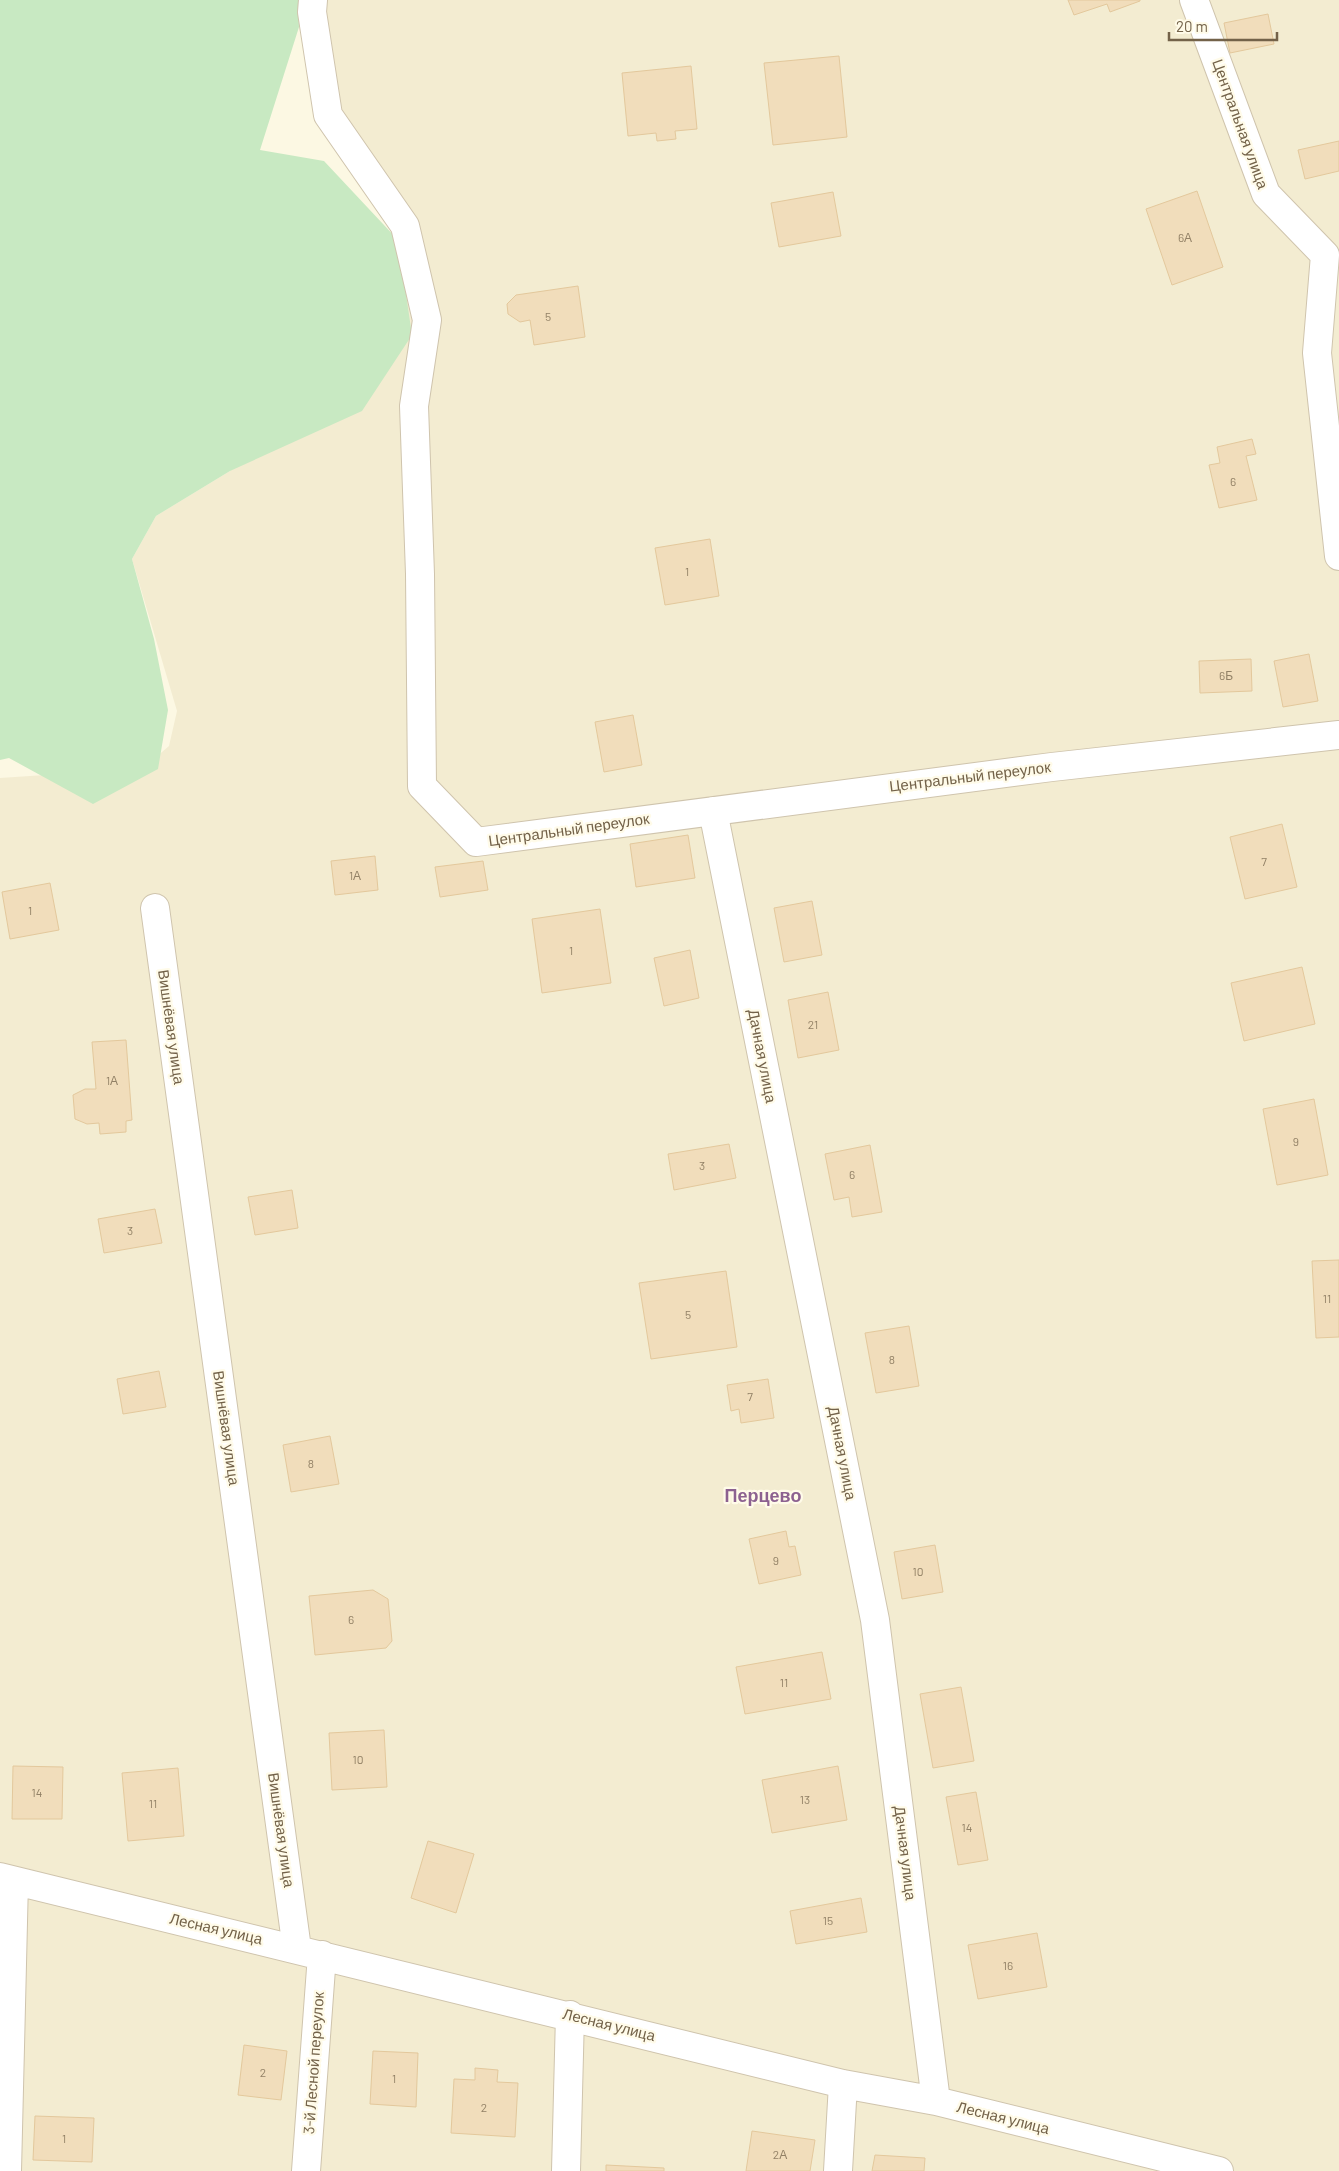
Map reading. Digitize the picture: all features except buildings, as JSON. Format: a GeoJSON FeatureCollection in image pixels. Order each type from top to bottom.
{"type":"FeatureCollection","features":[{"type":"Feature","properties":{"kind":"street","name":"Центральный переулок"},"geometry":{"type":"LineString","coordinates":[[313,0],[312,12],[328,115],[406,226],[427,320],[414,406],[420,574],[422,786],[476,842],[1052,767],[1339,735]]}},
{"type":"Feature","properties":{"kind":"street","name":"Центральная улица"},"geometry":{"type":"LineString","coordinates":[[1194,0],[1266,194],[1332,253],[1317,353],[1339,556]]}},
{"type":"Feature","properties":{"kind":"street","name":"Дачная улица"},"geometry":{"type":"LineString","coordinates":[[713,811],[875,1620],[936,2101]]}},
{"type":"Feature","properties":{"kind":"street","name":"Вишнёвая улица"},"geometry":{"type":"LineString","coordinates":[[155,908],[310,1952]]}},
{"type":"Feature","properties":{"kind":"street","name":"Лесная улица"},"geometry":{"type":"LineString","coordinates":[[7,1879],[570,2015],[843,2084],[936,2101],[1219,2171]]}},
{"type":"Feature","properties":{"kind":"street"},"geometry":{"type":"LineString","coordinates":[[7,1879],[7,2171]]}},
{"type":"Feature","properties":{"kind":"street","name":"3-й Лесной переулок"},"geometry":{"type":"LineString","coordinates":[[306,2171],[310,1952]]}},
{"type":"Feature","properties":{"kind":"street"},"geometry":{"type":"LineString","coordinates":[[566,2171],[570,2015]]}},
{"type":"Feature","properties":{"kind":"street"},"geometry":{"type":"LineString","coordinates":[[838,2171],[843,2084]]}},
{"type":"Feature","properties":{"kind":"shaded area","name":"Перцево"},"geometry":{"type":"Polygon","coordinates":[[[326,0],[1339,0],[1339,2171],[0,2171],[0,778],[45,775],[127,782],[169,746],[177,711],[132,559],[156,516],[230,471],[398,240],[337,110],[319,39],[326,0]]]}},
{"type":"Feature","properties":{"kind":"green space"},"geometry":{"type":"Polygon","coordinates":[[[0,0],[298,0],[299,27],[260,150],[324,161],[398,240],[412,335],[362,411],[230,471],[156,516],[132,559],[154,639],[168,710],[158,769],[93,804],[9,758],[0,760],[0,0]]]}},
{"type":"Feature","properties":{"kind":"district","name":"Перцево"},"geometry":{"type":"Point","coordinates":[763,1496]}}]}
